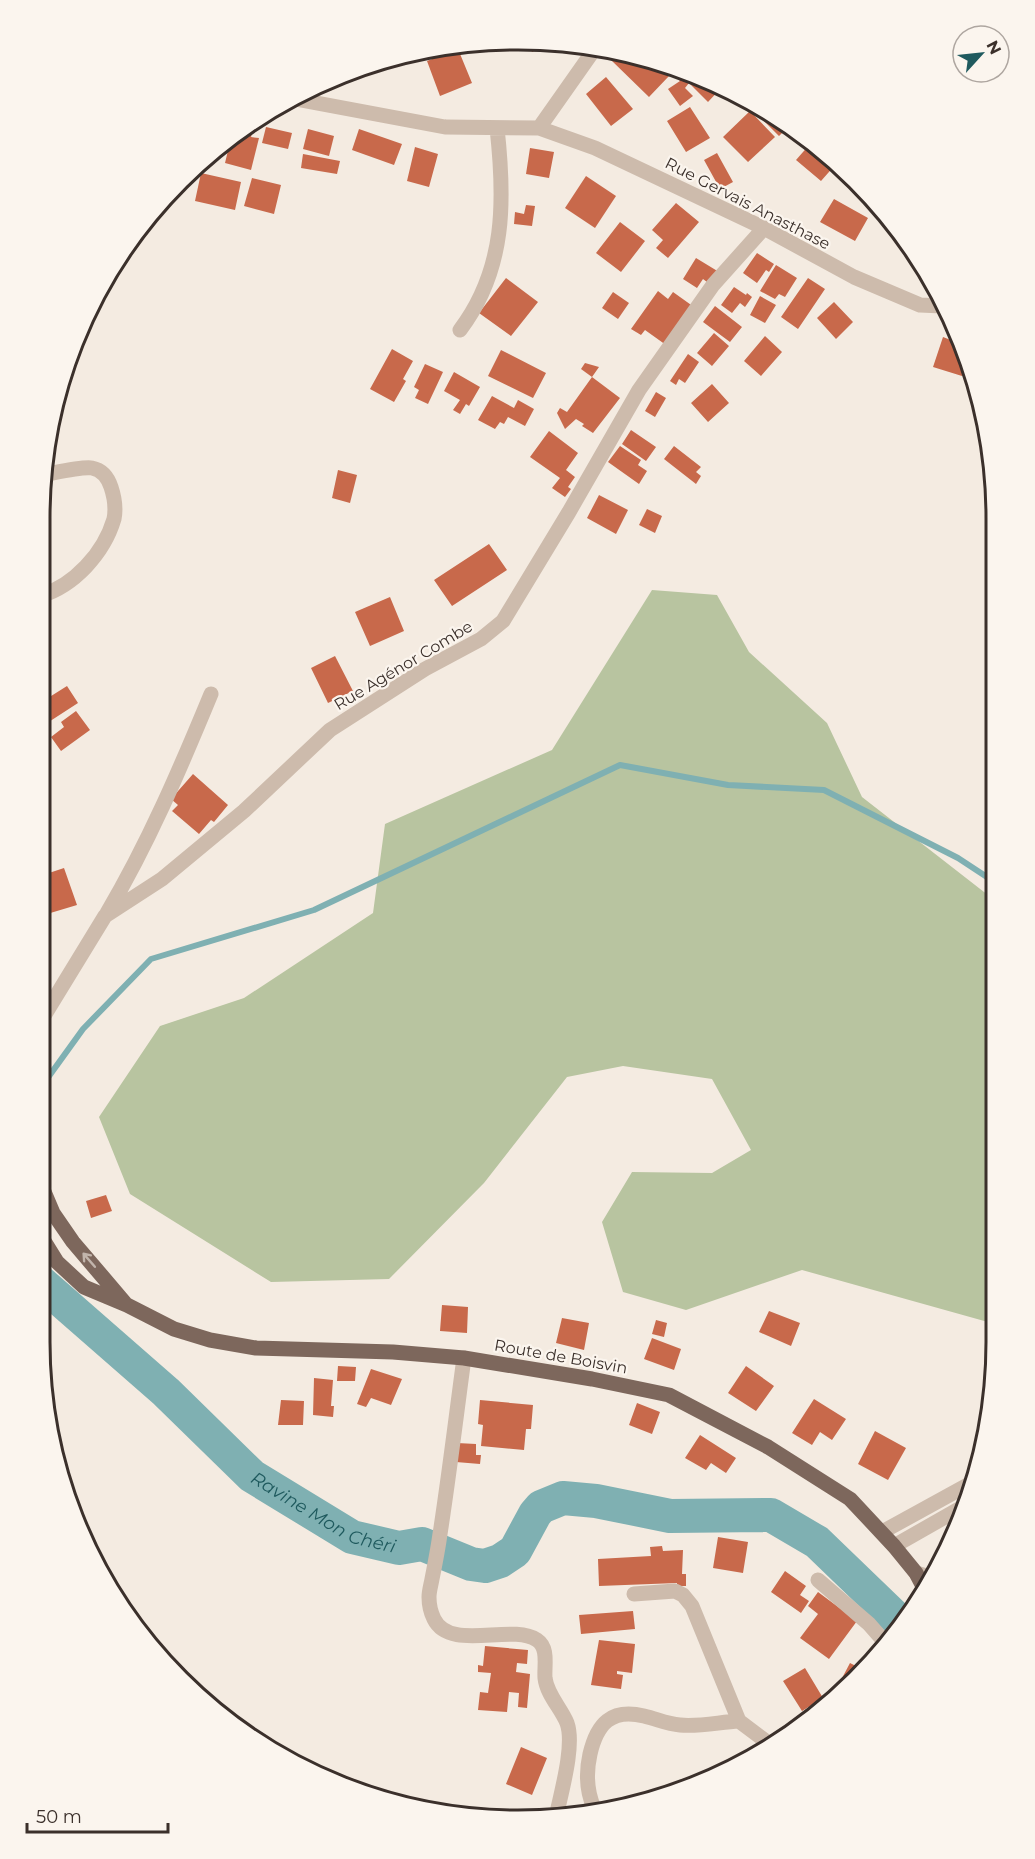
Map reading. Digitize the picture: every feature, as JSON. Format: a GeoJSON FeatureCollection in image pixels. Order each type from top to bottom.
{"type":"FeatureCollection","features":[{"type":"Feature","properties":{"kind":"main road","name":"Route de Boisvin"},"geometry":{"type":"LineString","coordinates":[[50,1206],[73,1242],[127,1305]]}},
{"type":"Feature","properties":{"kind":"main road","name":"Route de Boisvin"},"geometry":{"type":"LineString","coordinates":[[50,1251],[57,1262],[84,1287],[127,1305],[174,1329],[210,1340],[256,1348],[393,1352],[464,1358],[592,1379],[669,1395],[768,1447],[850,1498],[894,1546],[920,1581]]}},
{"type":"Feature","properties":{"kind":"street"},"geometry":{"type":"LineString","coordinates":[[539,128],[590,55]]}},
{"type":"Feature","properties":{"kind":"street","name":"Rue Gervais Anasthase"},"geometry":{"type":"LineString","coordinates":[[304,102],[445,127],[539,128],[595,148],[764,228],[854,277],[920,305],[934,306]]}},
{"type":"Feature","properties":{"kind":"street"},"geometry":{"type":"LineString","coordinates":[[460,330],[484,291],[497,251],[502,170],[497,128]]}},
{"type":"Feature","properties":{"kind":"street","name":"Rue Agénor Combe"},"geometry":{"type":"LineString","coordinates":[[50,1004],[105,916],[162,879],[244,811],[330,730],[425,669],[481,639],[503,621],[639,390],[713,285],[764,228]]}},
{"type":"Feature","properties":{"kind":"street"},"geometry":{"type":"LineString","coordinates":[[50,592],[75,578],[85,567],[101,546],[114,517],[114,497],[109,481],[101,471],[90,467],[52,473]]}},
{"type":"Feature","properties":{"kind":"street"},"geometry":{"type":"LineString","coordinates":[[105,916],[131,872],[184,759],[211,694]]}},
{"type":"Feature","properties":{"kind":"street"},"geometry":{"type":"LineString","coordinates":[[464,1358],[440,1537],[429,1597],[435,1622],[453,1634],[519,1635],[536,1640],[541,1644],[545,1653],[547,1686],[567,1723],[570,1735],[558,1807]]}},
{"type":"Feature","properties":{"kind":"street"},"geometry":{"type":"LineString","coordinates":[[882,1532],[962,1488]]}},
{"type":"Feature","properties":{"kind":"street"},"geometry":{"type":"LineString","coordinates":[[894,1546],[953,1512]]}},
{"type":"Feature","properties":{"kind":"street"},"geometry":{"type":"LineString","coordinates":[[916,1573],[923,1575]]}},
{"type":"Feature","properties":{"kind":"street"},"geometry":{"type":"LineString","coordinates":[[818,1580],[869,1624],[880,1637]]}},
{"type":"Feature","properties":{"kind":"street"},"geometry":{"type":"LineString","coordinates":[[634,1594],[675,1591],[683,1595],[692,1606],[740,1721],[763,1740]]}},
{"type":"Feature","properties":{"kind":"street"},"geometry":{"type":"LineString","coordinates":[[592,1803],[589,1797],[588,1774],[589,1758],[595,1735],[606,1721],[616,1715],[628,1713],[683,1725],[740,1721]]}},
{"type":"Feature","properties":{"kind":"green space"},"geometry":{"type":"Polygon","coordinates":[[[652,590],[717,595],[749,652],[827,723],[862,797],[986,894],[986,1321],[802,1270],[686,1310],[623,1292],[602,1222],[632,1172],[712,1173],[751,1150],[712,1079],[623,1066],[567,1077],[484,1183],[389,1279],[271,1282],[130,1194],[99,1117],[160,1026],[244,998],[373,913],[385,824],[552,750],[652,590]]]}},
{"type":"Feature","properties":{"kind":"building"},"geometry":{"type":"Polygon","coordinates":[[[460,54],[472,83],[440,96],[427,61],[439,56],[460,54]]]}},
{"type":"Feature","properties":{"kind":"building"},"geometry":{"type":"Polygon","coordinates":[[[611,60],[639,65],[669,76],[649,97],[611,60]]]}},
{"type":"Feature","properties":{"kind":"building"},"geometry":{"type":"Polygon","coordinates":[[[606,77],[633,109],[611,126],[586,94],[606,77]]]}},
{"type":"Feature","properties":{"kind":"building"},"geometry":{"type":"Polygon","coordinates":[[[677,77],[716,94],[708,102],[689,83],[685,88],[693,96],[680,106],[668,89],[680,81],[677,77]]]}},
{"type":"Feature","properties":{"kind":"building"},"geometry":{"type":"Polygon","coordinates":[[[690,107],[710,138],[686,152],[667,121],[690,107]]]}},
{"type":"Feature","properties":{"kind":"building"},"geometry":{"type":"Polygon","coordinates":[[[750,111],[775,137],[748,162],[723,137],[750,111]]]}},
{"type":"Feature","properties":{"kind":"building"},"geometry":{"type":"Polygon","coordinates":[[[765,120],[783,132],[779,136],[765,120]]]}},
{"type":"Feature","properties":{"kind":"building"},"geometry":{"type":"Polygon","coordinates":[[[266,127],[292,133],[288,149],[262,143],[266,127]]]}},
{"type":"Feature","properties":{"kind":"building"},"geometry":{"type":"Polygon","coordinates":[[[308,129],[334,136],[329,156],[303,149],[308,129]]]}},
{"type":"Feature","properties":{"kind":"building"},"geometry":{"type":"Polygon","coordinates":[[[359,129],[402,144],[394,165],[352,150],[359,129]]]}},
{"type":"Feature","properties":{"kind":"building"},"geometry":{"type":"Polygon","coordinates":[[[251,133],[251,137],[259,138],[251,170],[225,163],[228,150],[251,133]]]}},
{"type":"Feature","properties":{"kind":"building"},"geometry":{"type":"Polygon","coordinates":[[[415,147],[438,154],[429,187],[407,181],[415,147]]]}},
{"type":"Feature","properties":{"kind":"building"},"geometry":{"type":"Polygon","coordinates":[[[530,148],[554,152],[549,178],[526,174],[530,148]]]}},
{"type":"Feature","properties":{"kind":"building"},"geometry":{"type":"Polygon","coordinates":[[[806,149],[830,170],[821,181],[796,160],[806,149]]]}},
{"type":"Feature","properties":{"kind":"building"},"geometry":{"type":"Polygon","coordinates":[[[717,153],[733,182],[720,189],[704,160],[717,153]]]}},
{"type":"Feature","properties":{"kind":"building"},"geometry":{"type":"Polygon","coordinates":[[[303,154],[340,161],[337,174],[301,168],[303,154]]]}},
{"type":"Feature","properties":{"kind":"building"},"geometry":{"type":"Polygon","coordinates":[[[202,173],[241,182],[235,210],[195,201],[202,173]]]}},
{"type":"Feature","properties":{"kind":"building"},"geometry":{"type":"Polygon","coordinates":[[[586,176],[616,196],[595,228],[565,208],[586,176]]]}},
{"type":"Feature","properties":{"kind":"building"},"geometry":{"type":"Polygon","coordinates":[[[252,178],[281,185],[274,214],[244,206],[252,178]]]}},
{"type":"Feature","properties":{"kind":"building"},"geometry":{"type":"Polygon","coordinates":[[[834,199],[868,218],[855,241],[820,222],[834,199]]]}},
{"type":"Feature","properties":{"kind":"building"},"geometry":{"type":"Polygon","coordinates":[[[676,203],[699,222],[668,258],[656,248],[663,240],[652,230],[676,203]]]}},
{"type":"Feature","properties":{"kind":"building"},"geometry":{"type":"Polygon","coordinates":[[[526,205],[535,206],[532,226],[514,224],[515,212],[524,214],[526,205]]]}},
{"type":"Feature","properties":{"kind":"building"},"geometry":{"type":"Polygon","coordinates":[[[620,222],[645,241],[621,272],[596,253],[620,222]]]}},
{"type":"Feature","properties":{"kind":"building"},"geometry":{"type":"Polygon","coordinates":[[[757,253],[774,264],[769,272],[766,270],[757,283],[743,273],[757,253]]]}},
{"type":"Feature","properties":{"kind":"building"},"geometry":{"type":"Polygon","coordinates":[[[696,258],[719,272],[711,285],[703,279],[697,288],[683,279],[696,258]]]}},
{"type":"Feature","properties":{"kind":"building"},"geometry":{"type":"Polygon","coordinates":[[[776,265],[797,278],[785,297],[779,294],[775,299],[760,291],[776,265]]]}},
{"type":"Feature","properties":{"kind":"building"},"geometry":{"type":"Polygon","coordinates":[[[506,278],[538,302],[511,336],[479,313],[506,278]]]}},
{"type":"Feature","properties":{"kind":"building"},"geometry":{"type":"Polygon","coordinates":[[[808,278],[825,289],[798,329],[781,317],[808,278]]]}},
{"type":"Feature","properties":{"kind":"building"},"geometry":{"type":"Polygon","coordinates":[[[734,287],[752,297],[745,307],[740,303],[732,313],[721,305],[734,287]]]}},
{"type":"Feature","properties":{"kind":"building"},"geometry":{"type":"Polygon","coordinates":[[[658,291],[668,299],[673,292],[694,307],[666,345],[645,330],[641,335],[631,329],[658,291]]]}},
{"type":"Feature","properties":{"kind":"building"},"geometry":{"type":"Polygon","coordinates":[[[613,292],[629,303],[618,319],[602,308],[613,292]]]}},
{"type":"Feature","properties":{"kind":"building"},"geometry":{"type":"Polygon","coordinates":[[[760,296],[776,305],[765,323],[750,315],[760,296]]]}},
{"type":"Feature","properties":{"kind":"building"},"geometry":{"type":"Polygon","coordinates":[[[834,302],[853,322],[836,339],[817,318],[834,302]]]}},
{"type":"Feature","properties":{"kind":"building"},"geometry":{"type":"Polygon","coordinates":[[[715,306],[742,327],[730,342],[703,322],[715,306]]]}},
{"type":"Feature","properties":{"kind":"building"},"geometry":{"type":"Polygon","coordinates":[[[714,333],[729,346],[712,366],[697,353],[714,333]]]}},
{"type":"Feature","properties":{"kind":"building"},"geometry":{"type":"Polygon","coordinates":[[[765,336],[782,352],[761,376],[744,361],[765,336]]]}},
{"type":"Feature","properties":{"kind":"building"},"geometry":{"type":"Polygon","coordinates":[[[943,337],[951,340],[962,376],[933,367],[943,337]]]}},
{"type":"Feature","properties":{"kind":"building"},"geometry":{"type":"Polygon","coordinates":[[[392,349],[413,361],[403,379],[406,381],[394,402],[370,389],[392,349]]]}},
{"type":"Feature","properties":{"kind":"building"},"geometry":{"type":"Polygon","coordinates":[[[501,350],[546,373],[533,398],[488,376],[501,350]]]}},
{"type":"Feature","properties":{"kind":"building"},"geometry":{"type":"Polygon","coordinates":[[[688,354],[699,362],[685,383],[679,379],[676,385],[670,381],[688,354]]]}},
{"type":"Feature","properties":{"kind":"building"},"geometry":{"type":"Polygon","coordinates":[[[585,363],[599,367],[592,377],[581,369],[585,363]]]}},
{"type":"Feature","properties":{"kind":"building"},"geometry":{"type":"Polygon","coordinates":[[[425,364],[443,372],[428,404],[415,398],[419,390],[414,387],[425,364]]]}},
{"type":"Feature","properties":{"kind":"building"},"geometry":{"type":"Polygon","coordinates":[[[454,372],[480,387],[469,406],[466,404],[460,414],[453,410],[460,400],[444,391],[454,372]]]}},
{"type":"Feature","properties":{"kind":"building"},"geometry":{"type":"Polygon","coordinates":[[[592,377],[620,398],[593,433],[576,419],[565,429],[557,413],[560,408],[567,412],[592,377]]]}},
{"type":"Feature","properties":{"kind":"building"},"geometry":{"type":"Polygon","coordinates":[[[712,384],[729,403],[708,422],[691,403],[712,384]]]}},
{"type":"Feature","properties":{"kind":"building"},"geometry":{"type":"Polygon","coordinates":[[[656,392],[666,398],[655,417],[645,411],[656,392]]]}},
{"type":"Feature","properties":{"kind":"building"},"geometry":{"type":"Polygon","coordinates":[[[492,396],[514,408],[518,400],[534,409],[525,426],[508,417],[504,424],[500,422],[495,429],[478,420],[492,396]]]}},
{"type":"Feature","properties":{"kind":"building"},"geometry":{"type":"Polygon","coordinates":[[[631,430],[656,447],[646,461],[622,444],[631,430]]]}},
{"type":"Feature","properties":{"kind":"building"},"geometry":{"type":"Polygon","coordinates":[[[549,431],[578,453],[566,470],[575,477],[565,497],[552,488],[560,478],[530,457],[549,431]]]}},
{"type":"Feature","properties":{"kind":"building"},"geometry":{"type":"Polygon","coordinates":[[[620,446],[641,460],[638,465],[647,471],[639,484],[608,462],[620,446]]]}},
{"type":"Feature","properties":{"kind":"building"},"geometry":{"type":"Polygon","coordinates":[[[674,446],[701,467],[696,472],[701,476],[696,484],[664,459],[674,446]]]}},
{"type":"Feature","properties":{"kind":"building"},"geometry":{"type":"Polygon","coordinates":[[[338,470],[357,475],[350,503],[332,498],[338,470]]]}},
{"type":"Feature","properties":{"kind":"building"},"geometry":{"type":"Polygon","coordinates":[[[599,495],[628,510],[616,534],[587,518],[599,495]]]}},
{"type":"Feature","properties":{"kind":"building"},"geometry":{"type":"Polygon","coordinates":[[[647,509],[662,516],[655,533],[639,525],[647,509]]]}},
{"type":"Feature","properties":{"kind":"building"},"geometry":{"type":"Polygon","coordinates":[[[489,544],[507,570],[452,606],[434,580],[489,544]]]}},
{"type":"Feature","properties":{"kind":"building"},"geometry":{"type":"Polygon","coordinates":[[[390,597],[404,631],[370,646],[355,612],[390,597]]]}},
{"type":"Feature","properties":{"kind":"building"},"geometry":{"type":"Polygon","coordinates":[[[335,656],[353,691],[328,703],[311,668],[335,656]]]}},
{"type":"Feature","properties":{"kind":"building"},"geometry":{"type":"Polygon","coordinates":[[[67,686],[78,703],[50,721],[50,697],[67,686]]]}},
{"type":"Feature","properties":{"kind":"building"},"geometry":{"type":"Polygon","coordinates":[[[76,711],[90,730],[61,751],[51,737],[64,727],[61,722],[76,711]]]}},
{"type":"Feature","properties":{"kind":"building"},"geometry":{"type":"Polygon","coordinates":[[[193,774],[228,805],[214,822],[211,820],[199,834],[172,811],[178,805],[171,799],[193,774]]]}},
{"type":"Feature","properties":{"kind":"building"},"geometry":{"type":"Polygon","coordinates":[[[64,868],[77,905],[50,913],[50,873],[64,868]]]}},
{"type":"Feature","properties":{"kind":"building"},"geometry":{"type":"Polygon","coordinates":[[[106,1195],[112,1211],[91,1218],[86,1201],[106,1195]]]}},
{"type":"Feature","properties":{"kind":"building"},"geometry":{"type":"Polygon","coordinates":[[[442,1305],[468,1307],[467,1333],[440,1331],[442,1305]]]}},
{"type":"Feature","properties":{"kind":"building"},"geometry":{"type":"Polygon","coordinates":[[[769,1311],[800,1323],[791,1346],[759,1332],[769,1311]]]}},
{"type":"Feature","properties":{"kind":"building"},"geometry":{"type":"Polygon","coordinates":[[[562,1318],[589,1323],[584,1350],[556,1343],[562,1318]]]}},
{"type":"Feature","properties":{"kind":"building"},"geometry":{"type":"Polygon","coordinates":[[[656,1320],[667,1323],[664,1337],[652,1334],[656,1320]]]}},
{"type":"Feature","properties":{"kind":"building"},"geometry":{"type":"Polygon","coordinates":[[[652,1338],[681,1349],[674,1370],[644,1359],[652,1338]]]}},
{"type":"Feature","properties":{"kind":"building"},"geometry":{"type":"Polygon","coordinates":[[[338,1366],[356,1367],[355,1381],[337,1381],[338,1366]]]}},
{"type":"Feature","properties":{"kind":"building"},"geometry":{"type":"Polygon","coordinates":[[[746,1366],[774,1386],[756,1411],[728,1393],[746,1366]]]}},
{"type":"Feature","properties":{"kind":"building"},"geometry":{"type":"Polygon","coordinates":[[[371,1369],[402,1379],[391,1405],[371,1398],[366,1407],[357,1404],[371,1369]]]}},
{"type":"Feature","properties":{"kind":"building"},"geometry":{"type":"Polygon","coordinates":[[[314,1378],[333,1380],[331,1406],[334,1406],[333,1417],[313,1415],[314,1378]]]}},
{"type":"Feature","properties":{"kind":"building"},"geometry":{"type":"Polygon","coordinates":[[[814,1399],[846,1419],[832,1440],[820,1432],[812,1445],[792,1433],[814,1399]]]}},
{"type":"Feature","properties":{"kind":"building"},"geometry":{"type":"Polygon","coordinates":[[[281,1400],[304,1401],[303,1425],[278,1425],[281,1400]]]}},
{"type":"Feature","properties":{"kind":"building"},"geometry":{"type":"Polygon","coordinates":[[[480,1400],[533,1405],[531,1429],[526,1429],[524,1450],[481,1446],[483,1425],[478,1424],[480,1400]]]}},
{"type":"Feature","properties":{"kind":"building"},"geometry":{"type":"Polygon","coordinates":[[[637,1403],[660,1412],[652,1434],[629,1425],[637,1403]]]}},
{"type":"Feature","properties":{"kind":"building"},"geometry":{"type":"Polygon","coordinates":[[[875,1431],[906,1448],[888,1480],[858,1464],[875,1431]]]}},
{"type":"Feature","properties":{"kind":"building"},"geometry":{"type":"Polygon","coordinates":[[[700,1435],[736,1458],[726,1473],[711,1463],[706,1470],[685,1458],[700,1435]]]}},
{"type":"Feature","properties":{"kind":"building"},"geometry":{"type":"Polygon","coordinates":[[[457,1443],[476,1444],[476,1455],[481,1455],[480,1464],[456,1462],[457,1443]]]}},
{"type":"Feature","properties":{"kind":"building"},"geometry":{"type":"Polygon","coordinates":[[[718,1537],[748,1542],[743,1573],[713,1568],[718,1537]]]}},
{"type":"Feature","properties":{"kind":"building"},"geometry":{"type":"Polygon","coordinates":[[[662,1546],[663,1551],[683,1550],[682,1574],[686,1574],[686,1586],[677,1586],[677,1583],[599,1586],[598,1559],[651,1556],[650,1547],[662,1546]]]}},
{"type":"Feature","properties":{"kind":"building"},"geometry":{"type":"Polygon","coordinates":[[[785,1571],[806,1586],[800,1595],[809,1601],[801,1613],[771,1592],[785,1571]]]}},
{"type":"Feature","properties":{"kind":"building"},"geometry":{"type":"Polygon","coordinates":[[[818,1592],[857,1621],[829,1659],[800,1638],[818,1614],[808,1606],[818,1592]]]}},
{"type":"Feature","properties":{"kind":"building"},"geometry":{"type":"Polygon","coordinates":[[[633,1611],[635,1629],[581,1634],[579,1615],[633,1611]]]}},
{"type":"Feature","properties":{"kind":"building"},"geometry":{"type":"Polygon","coordinates":[[[599,1640],[635,1644],[632,1673],[617,1671],[617,1674],[623,1675],[621,1689],[591,1685],[599,1640]]]}},
{"type":"Feature","properties":{"kind":"building"},"geometry":{"type":"Polygon","coordinates":[[[485,1646],[528,1650],[527,1664],[517,1663],[516,1672],[530,1674],[527,1708],[518,1707],[519,1693],[509,1692],[507,1712],[478,1710],[480,1692],[488,1693],[491,1673],[478,1672],[478,1665],[483,1666],[485,1646]]]}},
{"type":"Feature","properties":{"kind":"building"},"geometry":{"type":"Polygon","coordinates":[[[850,1663],[854,1665],[848,1672],[842,1677],[850,1663]]]}},
{"type":"Feature","properties":{"kind":"building"},"geometry":{"type":"Polygon","coordinates":[[[805,1668],[822,1696],[802,1711],[783,1681],[805,1668]]]}},
{"type":"Feature","properties":{"kind":"building"},"geometry":{"type":"Polygon","coordinates":[[[521,1747],[547,1758],[532,1795],[506,1784],[521,1747]]]}},
{"type":"Feature","properties":{"kind":"waterway"},"geometry":{"type":"LineString","coordinates":[[50,1075],[83,1029],[151,959],[314,910],[620,765],[728,785],[824,790],[958,858],[986,876]]}},
{"type":"Feature","properties":{"kind":"waterway","name":"Ravine Mon Chéri"},"geometry":{"type":"LineString","coordinates":[[50,1291],[166,1392],[252,1476],[352,1537],[399,1548],[422,1544],[471,1564],[485,1566],[500,1561],[515,1551],[541,1507],[563,1498],[596,1501],[670,1516],[771,1515],[817,1542],[895,1618]]}}]}
